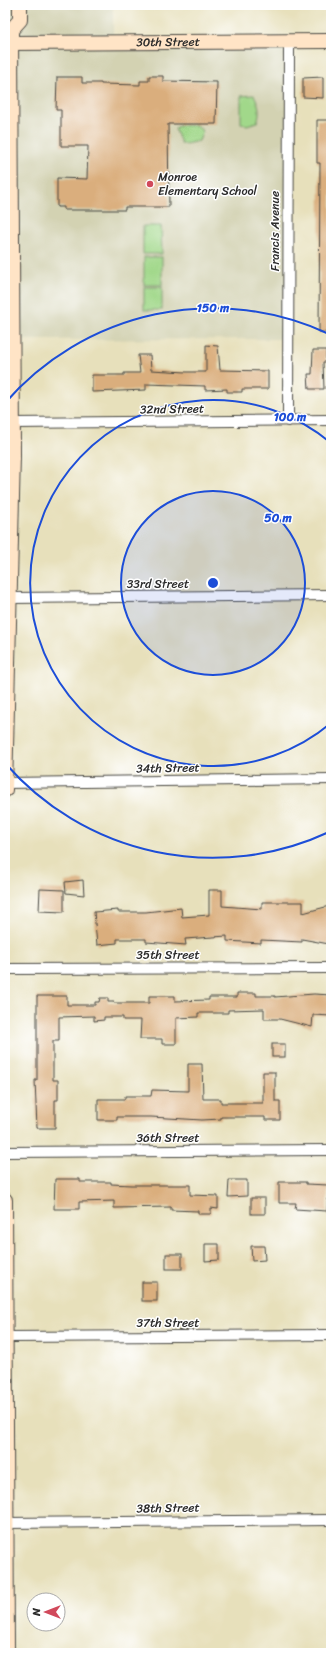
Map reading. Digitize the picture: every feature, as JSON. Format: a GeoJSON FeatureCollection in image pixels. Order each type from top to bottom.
{"type":"FeatureCollection","features":[{"type":"Feature","properties":{"kind":"main road"},"geometry":{"type":"LineString","coordinates":[[5,790],[10,598],[8,529],[12,423],[8,35],[20,20],[20,5]]}},
{"type":"Feature","properties":{"kind":"main road","name":"30th Street"},"geometry":{"type":"LineString","coordinates":[[8,35],[331,41]]}},
{"type":"Feature","properties":{"kind":"main road"},"geometry":{"type":"LineString","coordinates":[[5,1200],[7,1653]]}},
{"type":"Feature","properties":{"kind":"street","name":"Francis Avenue"},"geometry":{"type":"LineString","coordinates":[[288,421],[289,41]]}},
{"type":"Feature","properties":{"kind":"street","name":"32nd Street"},"geometry":{"type":"LineString","coordinates":[[12,423],[331,420]]}},
{"type":"Feature","properties":{"kind":"street","name":"33rd Street"},"geometry":{"type":"LineString","coordinates":[[10,598],[331,595]]}},
{"type":"Feature","properties":{"kind":"street","name":"34th Street"},"geometry":{"type":"LineString","coordinates":[[5,783],[331,780]]}},
{"type":"Feature","properties":{"kind":"street","name":"35th Street"},"geometry":{"type":"LineString","coordinates":[[5,969],[331,968]]}},
{"type":"Feature","properties":{"kind":"street","name":"36th Street"},"geometry":{"type":"LineString","coordinates":[[5,1152],[331,1150]]}},
{"type":"Feature","properties":{"kind":"street","name":"37th Street"},"geometry":{"type":"LineString","coordinates":[[5,1337],[331,1335]]}},
{"type":"Feature","properties":{"kind":"street","name":"38th Street"},"geometry":{"type":"LineString","coordinates":[[6,1523],[331,1520]]}},
{"type":"Feature","properties":{"kind":"shaded area","name":"Monroe Elementary School"},"geometry":{"type":"Polygon","coordinates":[[[11,5],[113,5],[113,42],[289,41],[288,339],[12,340],[11,5]]]}},
{"type":"Feature","properties":{"kind":"green space"},"geometry":{"type":"Polygon","coordinates":[[[254,95],[259,108],[257,122],[247,125],[241,123],[241,96],[254,95]]]}},
{"type":"Feature","properties":{"kind":"green space"},"geometry":{"type":"Polygon","coordinates":[[[195,125],[203,131],[199,141],[185,144],[181,143],[175,129],[182,126],[195,125]]]}},
{"type":"Feature","properties":{"kind":"green space"},"geometry":{"type":"Polygon","coordinates":[[[143,226],[161,226],[162,254],[143,254],[143,226]]]}},
{"type":"Feature","properties":{"kind":"green space"},"geometry":{"type":"Polygon","coordinates":[[[144,257],[162,257],[162,285],[144,285],[144,257]]]}},
{"type":"Feature","properties":{"kind":"green space"},"geometry":{"type":"Polygon","coordinates":[[[144,287],[162,287],[162,310],[144,310],[144,287]]]}},
{"type":"Feature","properties":{"kind":"building","name":"Monroe Elementary School"},"geometry":{"type":"Polygon","coordinates":[[[149,76],[163,76],[163,81],[217,82],[216,124],[168,124],[169,207],[125,207],[125,210],[64,210],[64,207],[57,207],[57,178],[87,179],[88,146],[61,146],[61,110],[56,110],[57,77],[82,77],[82,83],[140,85],[140,81],[149,81],[149,76]]]}},
{"type":"Feature","properties":{"kind":"building"},"geometry":{"type":"Polygon","coordinates":[[[323,77],[323,98],[303,97],[303,78],[323,77]]]}},
{"type":"Feature","properties":{"kind":"building"},"geometry":{"type":"Polygon","coordinates":[[[317,120],[331,120],[331,332],[319,332],[320,163],[317,163],[317,120]]]}},
{"type":"Feature","properties":{"kind":"building"},"geometry":{"type":"Polygon","coordinates":[[[206,345],[218,346],[220,370],[268,371],[268,389],[242,389],[242,392],[227,392],[227,389],[205,390],[205,386],[146,384],[146,390],[92,392],[92,375],[124,375],[124,373],[140,373],[138,355],[150,355],[151,370],[206,372],[206,345]]]}},
{"type":"Feature","properties":{"kind":"building"},"geometry":{"type":"Polygon","coordinates":[[[313,350],[326,350],[326,362],[323,362],[324,389],[309,389],[308,374],[312,374],[313,350]]]}},
{"type":"Feature","properties":{"kind":"building"},"geometry":{"type":"Polygon","coordinates":[[[83,880],[84,895],[66,893],[65,882],[83,880]]]}},
{"type":"Feature","properties":{"kind":"building"},"geometry":{"type":"Polygon","coordinates":[[[40,889],[64,890],[64,912],[39,911],[40,889]]]}},
{"type":"Feature","properties":{"kind":"building"},"geometry":{"type":"Polygon","coordinates":[[[209,890],[222,890],[222,906],[262,909],[262,902],[303,902],[303,913],[329,906],[329,944],[302,939],[302,942],[261,940],[261,943],[227,941],[227,936],[185,939],[186,945],[146,942],[146,939],[117,939],[117,943],[97,945],[94,912],[118,910],[118,912],[146,912],[181,908],[182,917],[209,915],[209,890]]]}},
{"type":"Feature","properties":{"kind":"building"},"geometry":{"type":"Polygon","coordinates":[[[237,993],[256,993],[256,996],[275,997],[314,994],[331,995],[331,1016],[313,1015],[312,1027],[280,1019],[264,1019],[264,1009],[228,1010],[228,1013],[198,1013],[198,1017],[176,1018],[176,1044],[162,1044],[162,1039],[140,1039],[141,1020],[123,1020],[123,1017],[104,1017],[104,1020],[94,1021],[94,1016],[59,1017],[59,1041],[53,1041],[53,1080],[58,1080],[58,1100],[55,1100],[55,1128],[37,1128],[35,1080],[37,1080],[37,996],[67,996],[67,1005],[95,1005],[95,1002],[99,1002],[100,998],[108,998],[108,1002],[114,1003],[149,1003],[149,996],[175,996],[175,1001],[209,1000],[209,997],[237,997],[237,993]]]}},
{"type":"Feature","properties":{"kind":"building"},"geometry":{"type":"Polygon","coordinates":[[[272,1044],[285,1044],[285,1057],[272,1057],[272,1044]]]}},
{"type":"Feature","properties":{"kind":"building"},"geometry":{"type":"Polygon","coordinates":[[[188,1064],[202,1064],[203,1099],[221,1099],[221,1103],[263,1103],[263,1072],[275,1072],[275,1101],[280,1101],[280,1120],[265,1120],[265,1117],[221,1117],[221,1119],[202,1120],[117,1117],[117,1120],[98,1120],[98,1099],[125,1099],[125,1096],[151,1096],[152,1090],[188,1091],[188,1064]]]}},
{"type":"Feature","properties":{"kind":"building"},"geometry":{"type":"Polygon","coordinates":[[[55,1179],[80,1179],[80,1182],[111,1182],[111,1184],[131,1185],[190,1185],[190,1195],[218,1196],[218,1209],[211,1208],[211,1214],[198,1214],[198,1211],[171,1210],[171,1207],[114,1208],[114,1201],[79,1202],[79,1209],[54,1209],[55,1179]]]}},
{"type":"Feature","properties":{"kind":"building"},"geometry":{"type":"Polygon","coordinates":[[[229,1180],[247,1180],[247,1196],[228,1197],[229,1180]]]}},
{"type":"Feature","properties":{"kind":"building"},"geometry":{"type":"Polygon","coordinates":[[[279,1182],[306,1182],[306,1184],[328,1185],[327,1211],[295,1209],[296,1203],[279,1203],[279,1182]]]}},
{"type":"Feature","properties":{"kind":"building"},"geometry":{"type":"Polygon","coordinates":[[[251,1198],[265,1198],[265,1214],[251,1214],[251,1198]]]}},
{"type":"Feature","properties":{"kind":"building"},"geometry":{"type":"Polygon","coordinates":[[[205,1244],[219,1244],[219,1260],[205,1261],[205,1244]]]}},
{"type":"Feature","properties":{"kind":"building"},"geometry":{"type":"Polygon","coordinates":[[[251,1246],[264,1246],[265,1260],[252,1261],[251,1246]]]}},
{"type":"Feature","properties":{"kind":"building"},"geometry":{"type":"Polygon","coordinates":[[[166,1254],[182,1254],[182,1269],[166,1269],[166,1254]]]}},
{"type":"Feature","properties":{"kind":"building"},"geometry":{"type":"Polygon","coordinates":[[[142,1282],[157,1282],[157,1301],[142,1301],[142,1282]]]}},
{"type":"Feature","properties":{"kind":"place","name":"Monroe Elementary School"},"geometry":{"type":"Point","coordinates":[150,184]}}]}
